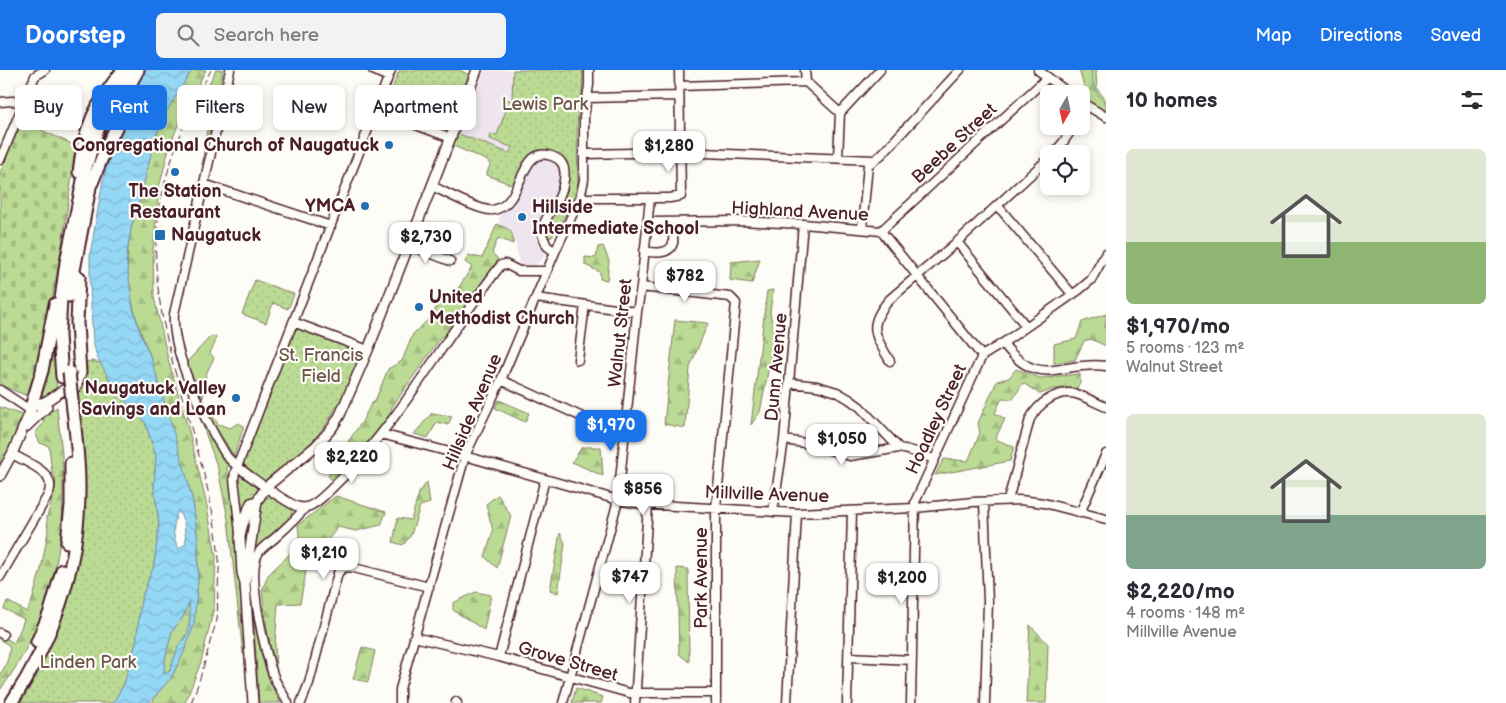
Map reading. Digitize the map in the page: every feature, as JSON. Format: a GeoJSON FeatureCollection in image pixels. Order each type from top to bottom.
{"type":"FeatureCollection","features":[{"type":"Feature","properties":{"kind":"highway"},"geometry":{"type":"LineString","coordinates":[[76,217],[80,162],[86,130],[103,95],[123,70]]}},
{"type":"Feature","properties":{"kind":"highway"},"geometry":{"type":"LineString","coordinates":[[11,703],[32,669],[52,628],[64,593],[76,540],[79,502],[78,466],[66,374],[68,300],[108,108],[129,70]]}},
{"type":"Feature","properties":{"kind":"highway"},"geometry":{"type":"LineString","coordinates":[[101,142],[138,70]]}},
{"type":"Feature","properties":{"kind":"highway"},"geometry":{"type":"LineString","coordinates":[[66,374],[60,355],[63,281],[85,171],[146,70]]}},
{"type":"Feature","properties":{"kind":"highway"},"geometry":{"type":"LineString","coordinates":[[75,387],[80,373],[77,297],[82,228]]}},
{"type":"Feature","properties":{"kind":"highway"},"geometry":{"type":"LineString","coordinates":[[30,410],[42,371],[58,289],[70,244]]}},
{"type":"Feature","properties":{"kind":"highway"},"geometry":{"type":"LineString","coordinates":[[2,703],[36,646],[50,612],[60,577],[68,540],[71,505],[70,412]]}},
{"type":"Feature","properties":{"kind":"main road"},"geometry":{"type":"LineString","coordinates":[[245,583],[242,573],[240,537],[249,508],[266,487],[310,452],[332,428],[344,406],[452,138],[477,70]]}},
{"type":"Feature","properties":{"kind":"main road"},"geometry":{"type":"LineString","coordinates":[[0,476],[34,405],[48,400],[68,387],[75,387]]}},
{"type":"Feature","properties":{"kind":"main road"},"geometry":{"type":"LineString","coordinates":[[22,431],[47,407],[75,387]]}},
{"type":"Feature","properties":{"kind":"main road"},"geometry":{"type":"LineString","coordinates":[[30,410],[47,407]]}},
{"type":"Feature","properties":{"kind":"main road"},"geometry":{"type":"LineString","coordinates":[[253,703],[245,583],[257,500]]}},
{"type":"Feature","properties":{"kind":"street"},"geometry":{"type":"LineString","coordinates":[[28,70],[35,76]]}},
{"type":"Feature","properties":{"kind":"street"},"geometry":{"type":"LineString","coordinates":[[31,85],[35,76],[45,70]]}},
{"type":"Feature","properties":{"kind":"street"},"geometry":{"type":"LineString","coordinates":[[230,70],[174,314],[173,327],[179,353],[195,396],[227,456],[266,487],[297,506],[306,507]]}},
{"type":"Feature","properties":{"kind":"street"},"geometry":{"type":"LineString","coordinates":[[373,70],[389,74]]}},
{"type":"Feature","properties":{"kind":"street","name":"Hillside Avenue"},"geometry":{"type":"LineString","coordinates":[[400,703],[400,689],[465,456],[501,380],[580,198],[584,180],[584,117],[589,70]]}},
{"type":"Feature","properties":{"kind":"street"},"geometry":{"type":"LineString","coordinates":[[580,198],[670,198],[681,196],[679,70]]}},
{"type":"Feature","properties":{"kind":"street"},"geometry":{"type":"LineString","coordinates":[[805,70],[806,82],[840,113]]}},
{"type":"Feature","properties":{"kind":"street"},"geometry":{"type":"LineString","coordinates":[[838,158],[840,113],[880,70]]}},
{"type":"Feature","properties":{"kind":"street"},"geometry":{"type":"LineString","coordinates":[[862,228],[868,165],[881,155],[960,70]]}},
{"type":"Feature","properties":{"kind":"street"},"geometry":{"type":"LineString","coordinates":[[1038,70],[1058,85]]}},
{"type":"Feature","properties":{"kind":"street","name":"Beebe Street"},"geometry":{"type":"LineString","coordinates":[[881,231],[1048,77]]}},
{"type":"Feature","properties":{"kind":"street"},"geometry":{"type":"LineString","coordinates":[[679,86],[806,82]]}},
{"type":"Feature","properties":{"kind":"street"},"geometry":{"type":"LineString","coordinates":[[587,98],[679,96]]}},
{"type":"Feature","properties":{"kind":"street"},"geometry":{"type":"LineString","coordinates":[[0,102],[15,102]]}},
{"type":"Feature","properties":{"kind":"street"},"geometry":{"type":"LineString","coordinates":[[1090,108],[1106,117]]}},
{"type":"Feature","properties":{"kind":"street"},"geometry":{"type":"LineString","coordinates":[[0,160],[15,124]]}},
{"type":"Feature","properties":{"kind":"street"},"geometry":{"type":"LineString","coordinates":[[240,537],[234,479],[237,465],[368,130]]}},
{"type":"Feature","properties":{"kind":"street"},"geometry":{"type":"LineString","coordinates":[[430,130],[452,138]]}},
{"type":"Feature","properties":{"kind":"street"},"geometry":{"type":"LineString","coordinates":[[585,154],[679,152],[874,160]]}},
{"type":"Feature","properties":{"kind":"street"},"geometry":{"type":"LineString","coordinates":[[432,186],[480,208],[489,211],[497,210],[510,200],[527,165],[533,157],[545,154],[557,158],[562,163],[565,178],[560,199],[543,225],[541,232],[547,246],[555,252]]}},
{"type":"Feature","properties":{"kind":"street"},"geometry":{"type":"LineString","coordinates":[[890,361],[878,341],[875,322],[877,316],[890,299],[957,242],[1040,166]]}},
{"type":"Feature","properties":{"kind":"street"},"geometry":{"type":"LineString","coordinates":[[204,184],[331,226]]}},
{"type":"Feature","properties":{"kind":"street","name":"Walnut Street"},"geometry":{"type":"LineString","coordinates":[[563,703],[618,500],[636,312],[650,198]]}},
{"type":"Feature","properties":{"kind":"street"},"geometry":{"type":"LineString","coordinates":[[997,205],[1072,294]]}},
{"type":"Feature","properties":{"kind":"street","name":"Highland Avenue"},"geometry":{"type":"LineString","coordinates":[[648,221],[740,221],[862,228],[881,231],[982,356]]}},
{"type":"Feature","properties":{"kind":"street"},"geometry":{"type":"LineString","coordinates":[[644,251],[662,252],[670,248],[673,244],[672,222]]}},
{"type":"Feature","properties":{"kind":"street","name":"Dunn Avenue"},"geometry":{"type":"LineString","coordinates":[[773,512],[790,383],[803,224]]}},
{"type":"Feature","properties":{"kind":"street"},"geometry":{"type":"LineString","coordinates":[[957,242],[1026,326]]}},
{"type":"Feature","properties":{"kind":"street"},"geometry":{"type":"LineString","coordinates":[[409,245],[450,262]]}},
{"type":"Feature","properties":{"kind":"street","name":"Hoadley Street"},"geometry":{"type":"LineString","coordinates":[[911,703],[915,502],[933,459],[982,356],[1091,280],[1106,253]]}},
{"type":"Feature","properties":{"kind":"street"},"geometry":{"type":"LineString","coordinates":[[429,587],[350,567],[343,568],[338,573],[309,683],[302,701],[287,701],[276,681],[263,638],[254,573],[254,565],[259,552],[295,520],[306,507],[318,501],[340,480],[381,434],[501,266],[506,264],[519,271],[547,271]]}},
{"type":"Feature","properties":{"kind":"street","name":"Park Avenue"},"geometry":{"type":"LineString","coordinates":[[640,287],[730,297],[736,303],[716,508],[716,703]]}},
{"type":"Feature","properties":{"kind":"street"},"geometry":{"type":"LineString","coordinates":[[536,298],[636,312]]}},
{"type":"Feature","properties":{"kind":"street"},"geometry":{"type":"LineString","coordinates":[[578,360],[585,305]]}},
{"type":"Feature","properties":{"kind":"street"},"geometry":{"type":"LineString","coordinates":[[293,322],[368,350]]}},
{"type":"Feature","properties":{"kind":"street"},"geometry":{"type":"LineString","coordinates":[[1003,343],[1011,354],[1024,364],[1039,370],[1051,371],[1095,364],[1106,366]]}},
{"type":"Feature","properties":{"kind":"street"},"geometry":{"type":"LineString","coordinates":[[501,380],[624,436]]}},
{"type":"Feature","properties":{"kind":"street"},"geometry":{"type":"LineString","coordinates":[[790,383],[817,386],[837,392],[849,399],[899,448]]}},
{"type":"Feature","properties":{"kind":"street"},"geometry":{"type":"LineString","coordinates":[[0,390],[30,410]]}},
{"type":"Feature","properties":{"kind":"street"},"geometry":{"type":"LineString","coordinates":[[1008,500],[1030,419],[1035,410],[1045,401],[1066,394],[1075,394],[1106,407]]}},
{"type":"Feature","properties":{"kind":"street","name":"Millville Avenue"},"geometry":{"type":"LineString","coordinates":[[381,434],[618,500],[648,504],[797,513],[915,508],[1008,500],[1032,501],[1106,520]]}},
{"type":"Feature","properties":{"kind":"street"},"geometry":{"type":"LineString","coordinates":[[880,452],[884,434]]}},
{"type":"Feature","properties":{"kind":"street"},"geometry":{"type":"LineString","coordinates":[[784,440],[811,444],[850,456],[899,448],[933,459]]}},
{"type":"Feature","properties":{"kind":"street"},"geometry":{"type":"LineString","coordinates":[[0,577],[51,488],[50,480],[44,473],[12,454]]}},
{"type":"Feature","properties":{"kind":"street"},"geometry":{"type":"LineString","coordinates":[[1080,513],[1106,454]]}},
{"type":"Feature","properties":{"kind":"street"},"geometry":{"type":"LineString","coordinates":[[499,656],[545,479]]}},
{"type":"Feature","properties":{"kind":"street"},"geometry":{"type":"LineString","coordinates":[[984,502],[988,601],[985,703]]}},
{"type":"Feature","properties":{"kind":"street"},"geometry":{"type":"LineString","coordinates":[[635,703],[648,504]]}},
{"type":"Feature","properties":{"kind":"street"},"geometry":{"type":"LineString","coordinates":[[847,703],[852,511]]}},
{"type":"Feature","properties":{"kind":"street"},"geometry":{"type":"LineString","coordinates":[[787,703],[797,513]]}},
{"type":"Feature","properties":{"kind":"street","name":"Grove Street"},"geometry":{"type":"LineString","coordinates":[[414,637],[499,656],[624,692],[635,694],[716,693]]}},
{"type":"Feature","properties":{"kind":"street"},"geometry":{"type":"LineString","coordinates":[[849,657],[912,660]]}},
{"type":"Feature","properties":{"kind":"shaded area"},"geometry":{"type":"Polygon","coordinates":[[[484,70],[513,70],[512,104],[516,136],[509,153],[459,133],[460,130],[476,130],[476,90],[484,70]]]}},
{"type":"Feature","properties":{"kind":"shaded area","name":"Hillside Intermediate School"},"geometry":{"type":"Polygon","coordinates":[[[546,159],[558,164],[561,173],[557,193],[539,235],[545,250],[545,256],[536,265],[525,268],[520,267],[514,236],[509,229],[499,223],[500,212],[507,210],[514,202],[534,164],[537,161],[546,159]]]}},
{"type":"Feature","properties":{"kind":"green space"},"geometry":{"type":"Polygon","coordinates":[[[192,70],[206,70],[198,85],[182,85],[192,70]]]}},
{"type":"Feature","properties":{"kind":"green space"},"geometry":{"type":"Polygon","coordinates":[[[216,70],[223,70],[220,85],[208,85],[216,70]]]}},
{"type":"Feature","properties":{"kind":"green space"},"geometry":{"type":"Polygon","coordinates":[[[460,70],[469,75],[465,85],[394,85],[399,71],[460,70]]]}},
{"type":"Feature","properties":{"kind":"green space","name":"Lewis Park"},"geometry":{"type":"Polygon","coordinates":[[[513,70],[583,70],[577,130],[578,185],[570,206],[552,237],[546,238],[543,230],[560,202],[566,163],[541,152],[515,186],[487,175],[490,165],[488,161],[449,144],[454,132],[509,153],[513,146],[511,147],[490,139],[491,134],[497,135],[506,110],[502,108],[504,99],[512,101],[513,70]]]}},
{"type":"Feature","properties":{"kind":"green space"},"geometry":{"type":"Polygon","coordinates":[[[1079,70],[1097,70],[1097,89],[1106,100],[1106,112],[1090,103],[1090,85],[1084,85],[1079,70]]]}},
{"type":"Feature","properties":{"kind":"green space"},"geometry":{"type":"Polygon","coordinates":[[[177,93],[177,127],[169,148],[159,188],[153,250],[154,297],[168,359],[189,431],[207,506],[216,556],[214,608],[201,662],[185,703],[152,703],[162,685],[171,678],[183,654],[194,624],[198,580],[198,541],[193,502],[151,358],[134,309],[130,293],[127,259],[132,225],[156,136],[158,130],[167,130],[167,110],[177,93]]]}},
{"type":"Feature","properties":{"kind":"green space"},"geometry":{"type":"Polygon","coordinates":[[[18,130],[41,130],[76,146],[57,272],[45,335],[30,397],[0,385],[0,173],[18,130]]]}},
{"type":"Feature","properties":{"kind":"green space"},"geometry":{"type":"Polygon","coordinates":[[[207,130],[210,130],[202,165],[207,130]]]}},
{"type":"Feature","properties":{"kind":"green space"},"geometry":{"type":"Polygon","coordinates":[[[497,224],[505,227],[512,233],[513,244],[498,238],[492,253],[498,259],[492,271],[450,332],[441,337],[392,407],[390,418],[333,481],[328,476],[348,452],[345,446],[362,422],[371,404],[375,401],[388,369],[402,361],[413,334],[431,317],[438,304],[454,295],[472,267],[465,262],[468,255],[482,258],[497,224]]]}},
{"type":"Feature","properties":{"kind":"green space"},"geometry":{"type":"Polygon","coordinates":[[[603,246],[609,261],[607,280],[600,279],[600,272],[585,265],[585,257],[596,258],[598,247],[603,246]]]}},
{"type":"Feature","properties":{"kind":"green space"},"geometry":{"type":"Polygon","coordinates":[[[760,259],[752,283],[730,280],[731,262],[760,259]]]}},
{"type":"Feature","properties":{"kind":"green space"},"geometry":{"type":"Polygon","coordinates":[[[255,280],[294,294],[288,309],[273,303],[266,323],[242,314],[255,280]]]}},
{"type":"Feature","properties":{"kind":"green space"},"geometry":{"type":"Polygon","coordinates":[[[773,290],[770,312],[774,334],[771,356],[760,412],[751,425],[767,291],[773,290]]]}},
{"type":"Feature","properties":{"kind":"green space"},"geometry":{"type":"Polygon","coordinates":[[[1106,314],[1106,346],[1091,339],[1084,341],[1075,360],[1054,363],[1054,344],[1076,339],[1082,322],[1106,314]]]}},
{"type":"Feature","properties":{"kind":"green space"},"geometry":{"type":"Polygon","coordinates":[[[675,320],[708,323],[690,367],[685,428],[664,424],[675,320]]]}},
{"type":"Feature","properties":{"kind":"green space","name":"St. Francis Field"},"geometry":{"type":"Polygon","coordinates":[[[293,321],[368,350],[343,407],[337,405],[315,438],[296,458],[265,484],[249,473],[242,460],[293,321]]]}},
{"type":"Feature","properties":{"kind":"green space"},"geometry":{"type":"Polygon","coordinates":[[[216,336],[210,353],[214,358],[206,374],[203,398],[186,363],[210,337],[216,336]]]}},
{"type":"Feature","properties":{"kind":"green space"},"geometry":{"type":"Polygon","coordinates":[[[53,337],[57,392],[39,402],[39,392],[53,337]]]}},
{"type":"Feature","properties":{"kind":"green space","name":"Linden Park"},"geometry":{"type":"Polygon","coordinates":[[[91,361],[101,363],[116,391],[145,422],[156,456],[154,486],[159,524],[154,565],[141,600],[136,643],[124,684],[113,703],[21,703],[36,677],[54,638],[63,615],[78,558],[82,452],[77,396],[84,378],[84,363],[91,361]]]}},
{"type":"Feature","properties":{"kind":"green space"},"geometry":{"type":"Polygon","coordinates":[[[1016,369],[1040,378],[1080,374],[1080,383],[1077,388],[1054,389],[1040,394],[1023,383],[1013,399],[1002,398],[995,413],[1005,419],[995,439],[1014,447],[1010,461],[935,475],[944,459],[968,461],[980,433],[978,423],[997,381],[1009,378],[1016,369]]]}},
{"type":"Feature","properties":{"kind":"green space"},"geometry":{"type":"Polygon","coordinates":[[[499,400],[529,413],[525,422],[495,408],[499,400]]]}},
{"type":"Feature","properties":{"kind":"green space"},"geometry":{"type":"Polygon","coordinates":[[[0,407],[22,415],[9,451],[0,467],[0,407]]]}},
{"type":"Feature","properties":{"kind":"green space"},"geometry":{"type":"Polygon","coordinates":[[[57,407],[63,476],[60,544],[50,589],[37,625],[21,659],[0,690],[0,674],[8,660],[9,645],[0,640],[0,635],[14,643],[24,619],[4,609],[7,601],[27,612],[32,601],[41,569],[48,532],[47,517],[55,490],[56,479],[52,473],[49,446],[40,443],[35,433],[43,424],[44,416],[57,407]]]}},
{"type":"Feature","properties":{"kind":"green space"},"geometry":{"type":"Polygon","coordinates":[[[197,409],[228,462],[227,470],[232,491],[247,655],[243,654],[228,519],[218,469],[197,409]]]}},
{"type":"Feature","properties":{"kind":"green space"},"geometry":{"type":"Polygon","coordinates":[[[206,412],[212,415],[218,424],[230,428],[238,423],[244,426],[234,456],[206,412]]]}},
{"type":"Feature","properties":{"kind":"green space"},"geometry":{"type":"Polygon","coordinates":[[[432,413],[452,416],[448,425],[437,422],[428,438],[414,434],[432,413]]]}},
{"type":"Feature","properties":{"kind":"green space"},"geometry":{"type":"Polygon","coordinates":[[[582,447],[601,447],[603,476],[572,462],[582,447]]]}},
{"type":"Feature","properties":{"kind":"green space"},"geometry":{"type":"Polygon","coordinates":[[[237,470],[259,487],[240,524],[237,470]]]}},
{"type":"Feature","properties":{"kind":"green space"},"geometry":{"type":"Polygon","coordinates":[[[427,482],[430,503],[420,506],[411,535],[403,545],[393,542],[398,518],[411,520],[419,493],[427,482]]]}},
{"type":"Feature","properties":{"kind":"green space"},"geometry":{"type":"Polygon","coordinates":[[[498,495],[511,516],[497,568],[485,557],[493,531],[486,504],[498,495]]]}},
{"type":"Feature","properties":{"kind":"green space"},"geometry":{"type":"Polygon","coordinates":[[[336,496],[386,512],[381,525],[356,531],[338,527],[306,571],[300,603],[278,604],[275,646],[276,669],[268,636],[262,591],[268,575],[300,544],[298,525],[336,496]]]}},
{"type":"Feature","properties":{"kind":"green space"},"geometry":{"type":"Polygon","coordinates":[[[270,497],[292,510],[291,515],[284,525],[259,546],[250,565],[260,507],[266,498],[270,497]]]}},
{"type":"Feature","properties":{"kind":"green space"},"geometry":{"type":"Polygon","coordinates":[[[560,533],[565,543],[558,593],[550,590],[560,533]]]}},
{"type":"Feature","properties":{"kind":"green space"},"geometry":{"type":"Polygon","coordinates":[[[677,568],[688,569],[689,662],[679,654],[677,568]]]}},
{"type":"Feature","properties":{"kind":"green space"},"geometry":{"type":"Polygon","coordinates":[[[476,592],[491,595],[484,630],[453,610],[453,603],[476,592]]]}},
{"type":"Feature","properties":{"kind":"green space"},"geometry":{"type":"Polygon","coordinates":[[[189,601],[190,618],[188,634],[178,647],[170,671],[164,675],[165,659],[172,631],[183,617],[189,601]]]}},
{"type":"Feature","properties":{"kind":"green space"},"geometry":{"type":"Polygon","coordinates":[[[253,614],[266,671],[281,703],[259,703],[253,614]]]}},
{"type":"Feature","properties":{"kind":"green space"},"geometry":{"type":"Polygon","coordinates":[[[1030,625],[1048,644],[1046,703],[1026,703],[1030,625]]]}},
{"type":"Feature","properties":{"kind":"green space"},"geometry":{"type":"Polygon","coordinates":[[[362,647],[375,651],[368,682],[353,679],[362,647]]]}},
{"type":"Feature","properties":{"kind":"green space"},"geometry":{"type":"Polygon","coordinates":[[[576,688],[603,697],[601,703],[572,703],[576,688]]]}},
{"type":"Feature","properties":{"kind":"water"},"geometry":{"type":"Polygon","coordinates":[[[143,70],[192,70],[183,85],[177,85],[177,94],[167,111],[167,85],[135,85],[143,70]]]}},
{"type":"Feature","properties":{"kind":"water"},"geometry":{"type":"Polygon","coordinates":[[[111,130],[158,130],[132,224],[126,258],[133,308],[141,335],[151,358],[184,467],[193,502],[198,541],[198,580],[194,624],[183,654],[171,678],[149,703],[113,703],[124,684],[136,643],[141,600],[154,565],[159,524],[154,486],[156,456],[145,422],[116,391],[97,357],[93,342],[90,255],[103,180],[110,155],[111,130]],[[178,510],[174,530],[179,549],[186,543],[184,522],[178,510]],[[189,602],[183,617],[172,631],[165,659],[164,674],[170,671],[178,647],[188,633],[190,618],[189,602]]]}},
{"type":"Feature","properties":{"kind":"waterway"},"geometry":{"type":"LineString","coordinates":[[1091,70],[1093,84],[1099,96],[1106,102]]}},
{"type":"Feature","properties":{"kind":"railway"},"geometry":{"type":"LineString","coordinates":[[191,703],[202,673],[217,620],[219,559],[214,521],[206,484],[167,338],[160,302],[156,264],[156,238],[159,213],[170,163],[188,116],[211,70]]}},
{"type":"Feature","properties":{"kind":"place","name":"Congregational Church of Naugatuck"},"geometry":{"type":"Point","coordinates":[389,145]}},
{"type":"Feature","properties":{"kind":"place","name":"The Station Restaurant"},"geometry":{"type":"Point","coordinates":[175,172]}},
{"type":"Feature","properties":{"kind":"place","name":"YMCA"},"geometry":{"type":"Point","coordinates":[365,206]}},
{"type":"Feature","properties":{"kind":"place","name":"Hillside Intermediate School"},"geometry":{"type":"Point","coordinates":[522,217]}},
{"type":"Feature","properties":{"kind":"place","name":"Naugatuck"},"geometry":{"type":"Point","coordinates":[160,235]}},
{"type":"Feature","properties":{"kind":"place","name":"United Methodist Church"},"geometry":{"type":"Point","coordinates":[419,307]}},
{"type":"Feature","properties":{"kind":"place","name":"Naugatuck Valley Savings and Loan"},"geometry":{"type":"Point","coordinates":[236,398]}}]}
